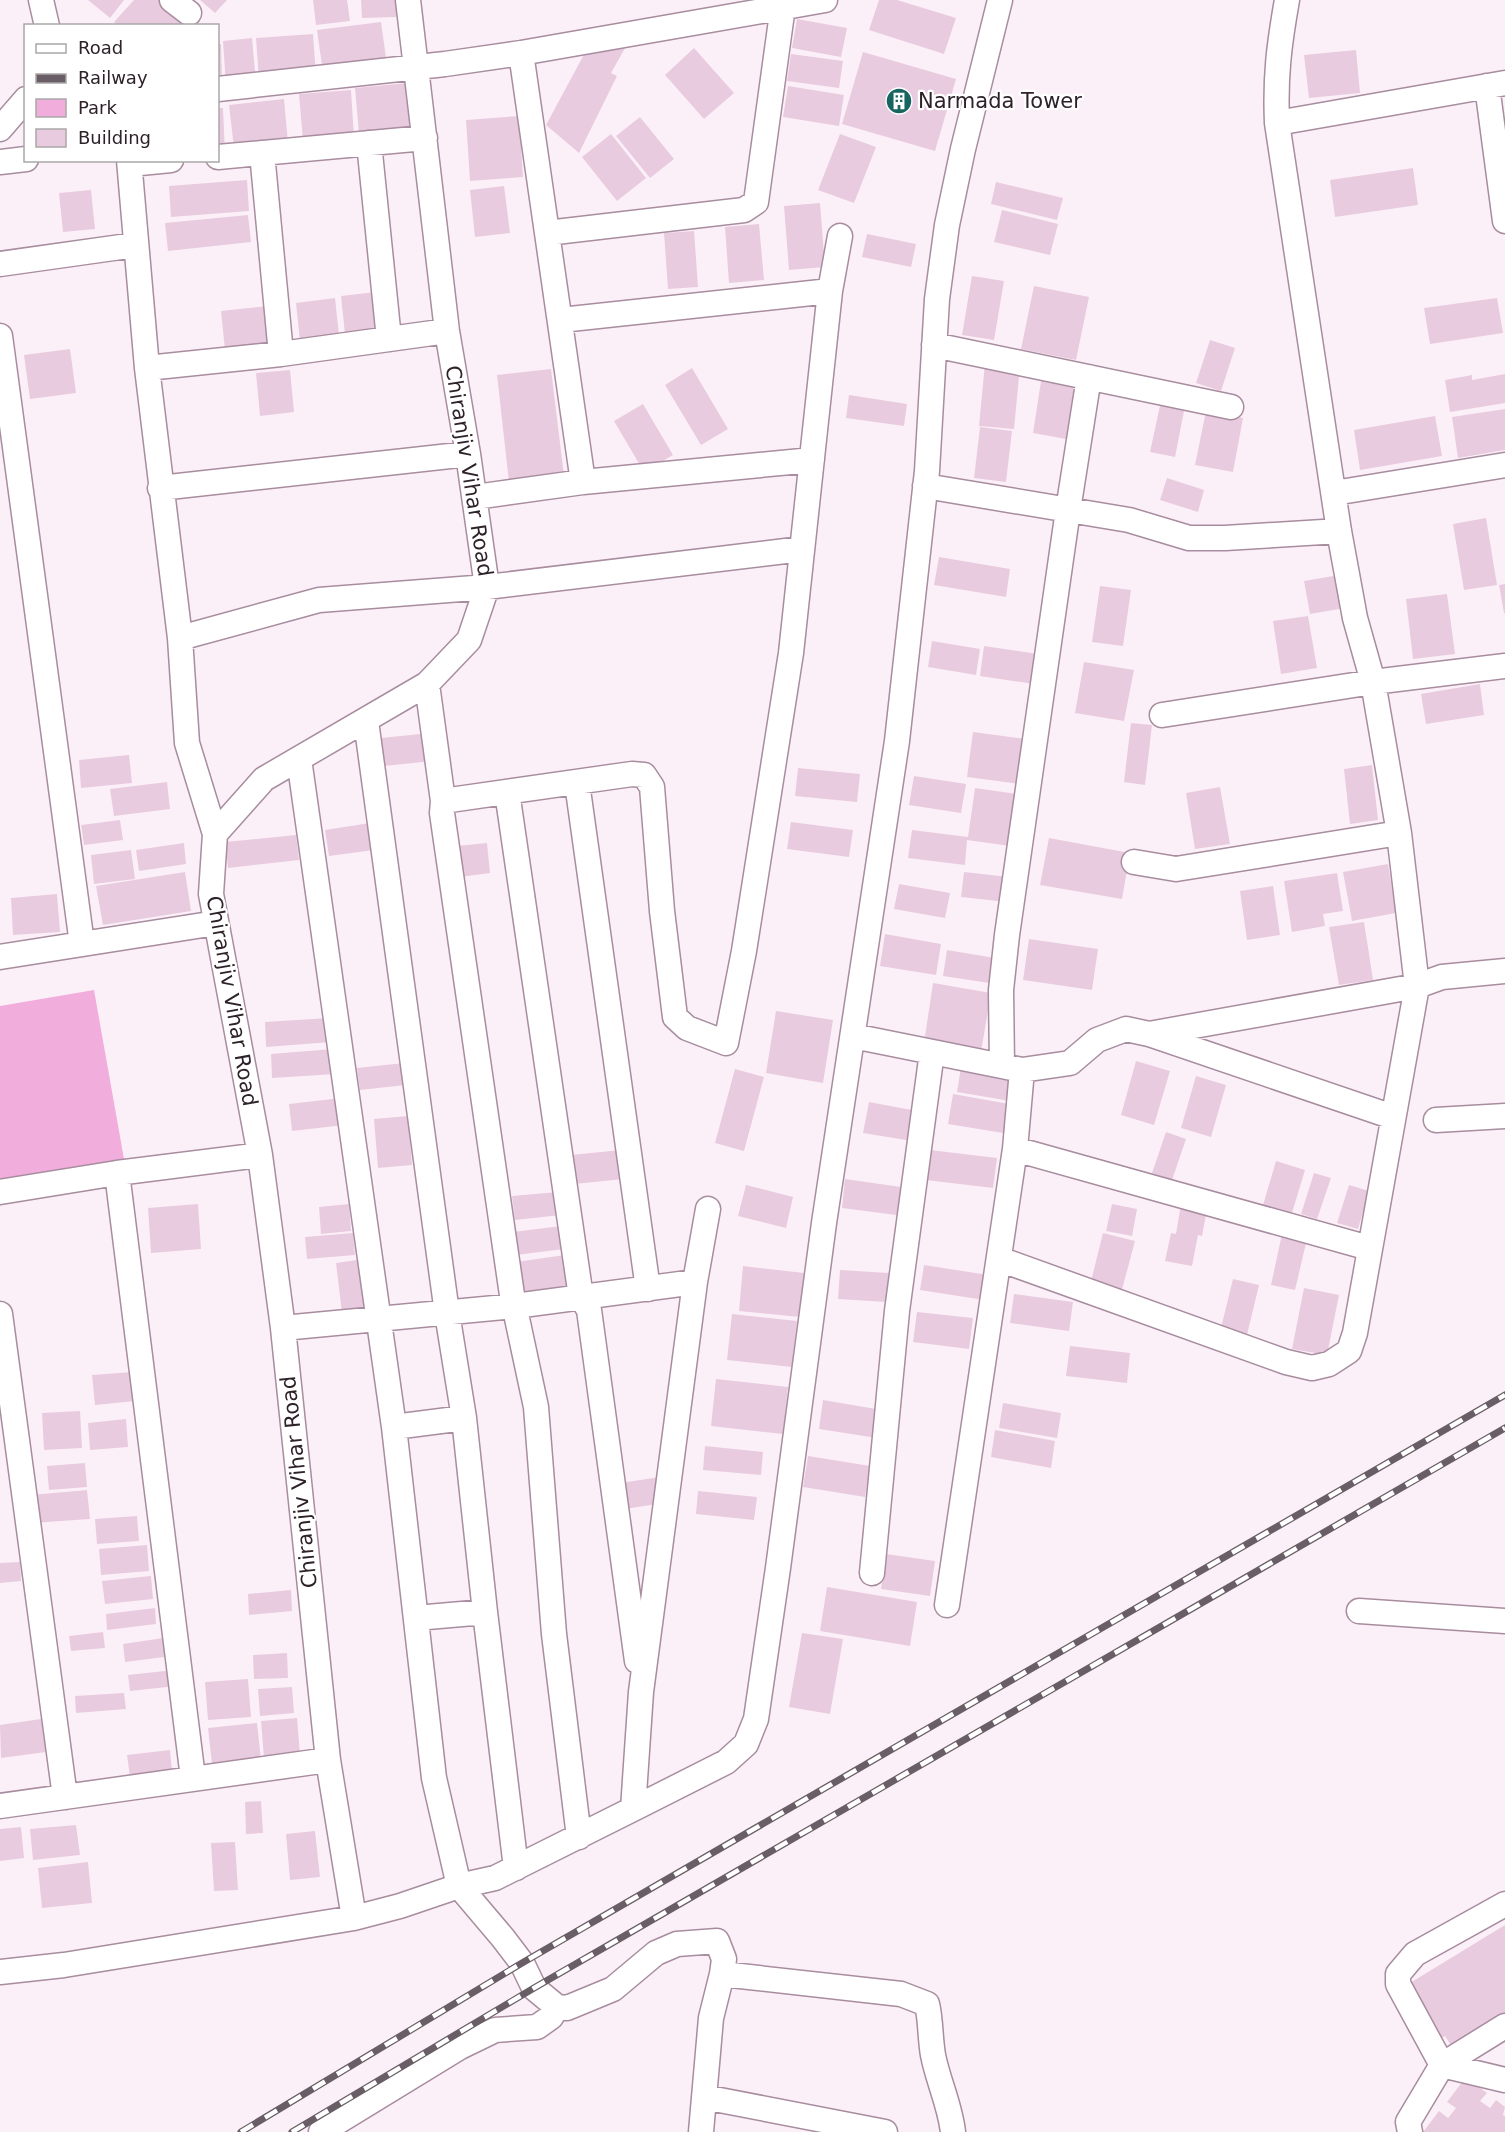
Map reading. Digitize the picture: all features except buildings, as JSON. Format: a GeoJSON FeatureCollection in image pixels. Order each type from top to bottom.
{"type":"FeatureCollection","features":[{"type":"Feature","properties":{"kind":"street"},"geometry":{"type":"LineString","coordinates":[[41,0],[47,24]]}},
{"type":"Feature","properties":{"kind":"street","name":"Chiranjiv Vihar Road"},"geometry":{"type":"LineString","coordinates":[[354,1918],[328,1760],[283,1328],[260,1155],[210,894],[215,834],[264,779],[427,684],[469,640],[487,587],[475,497],[447,331],[408,0]]}},
{"type":"Feature","properties":{"kind":"street"},"geometry":{"type":"LineString","coordinates":[[219,89],[521,53],[825,0]]}},
{"type":"Feature","properties":{"kind":"street"},"geometry":{"type":"LineString","coordinates":[[0,1972],[64,1965],[354,1918],[400,1906],[459,1886],[495,1878],[726,1762],[747,1744],[756,1719],[824,1224],[897,741],[925,486],[937,299],[947,225],[963,149],[1000,0]]}},
{"type":"Feature","properties":{"kind":"street"},"geometry":{"type":"LineString","coordinates":[[999,1259],[1286,1362],[1311,1368],[1329,1364],[1349,1351],[1355,1333],[1417,986],[1399,833],[1373,682],[1355,618],[1339,531],[1277,123],[1275,86],[1277,54],[1287,0]]}},
{"type":"Feature","properties":{"kind":"street"},"geometry":{"type":"LineString","coordinates":[[547,233],[744,210],[756,202],[783,6]]}},
{"type":"Feature","properties":{"kind":"street"},"geometry":{"type":"LineString","coordinates":[[521,53],[583,482]]}},
{"type":"Feature","properties":{"kind":"street"},"geometry":{"type":"LineString","coordinates":[[1277,123],[1496,85],[1505,221]]}},
{"type":"Feature","properties":{"kind":"street"},"geometry":{"type":"LineString","coordinates":[[0,129],[24,101]]}},
{"type":"Feature","properties":{"kind":"street"},"geometry":{"type":"LineString","coordinates":[[219,157],[425,138]]}},
{"type":"Feature","properties":{"kind":"street"},"geometry":{"type":"LineString","coordinates":[[369,143],[389,339]]}},
{"type":"Feature","properties":{"kind":"street"},"geometry":{"type":"LineString","coordinates":[[262,153],[281,354]]}},
{"type":"Feature","properties":{"kind":"street"},"geometry":{"type":"LineString","coordinates":[[0,162],[24,159]]}},
{"type":"Feature","properties":{"kind":"street"},"geometry":{"type":"LineString","coordinates":[[129,162],[147,368],[180,638],[187,743],[215,834]]}},
{"type":"Feature","properties":{"kind":"street"},"geometry":{"type":"LineString","coordinates":[[443,801],[632,774],[644,775],[652,787],[662,911],[675,1017],[687,1028],[726,1043],[744,951],[783,710],[830,291],[840,236]]}},
{"type":"Feature","properties":{"kind":"street"},"geometry":{"type":"LineString","coordinates":[[0,264],[135,245]]}},
{"type":"Feature","properties":{"kind":"street"},"geometry":{"type":"LineString","coordinates":[[561,320],[830,291]]}},
{"type":"Feature","properties":{"kind":"street"},"geometry":{"type":"LineString","coordinates":[[147,368],[281,354],[447,331]]}},
{"type":"Feature","properties":{"kind":"street"},"geometry":{"type":"LineString","coordinates":[[0,336],[82,944]]}},
{"type":"Feature","properties":{"kind":"street"},"geometry":{"type":"LineString","coordinates":[[934,345],[1231,407]]}},
{"type":"Feature","properties":{"kind":"street"},"geometry":{"type":"LineString","coordinates":[[947,1605],[1016,1149],[1012,1068],[1001,990],[1007,935],[1089,377]]}},
{"type":"Feature","properties":{"kind":"street"},"geometry":{"type":"LineString","coordinates":[[160,488],[468,454]]}},
{"type":"Feature","properties":{"kind":"street"},"geometry":{"type":"LineString","coordinates":[[475,497],[583,482],[812,460]]}},
{"type":"Feature","properties":{"kind":"street"},"geometry":{"type":"LineString","coordinates":[[1334,493],[1505,465]]}},
{"type":"Feature","properties":{"kind":"street"},"geometry":{"type":"LineString","coordinates":[[925,486],[1130,520],[1189,538],[1339,531]]}},
{"type":"Feature","properties":{"kind":"street"},"geometry":{"type":"LineString","coordinates":[[180,638],[319,600],[487,587],[802,549]]}},
{"type":"Feature","properties":{"kind":"street"},"geometry":{"type":"LineString","coordinates":[[1162,715],[1373,682],[1505,666]]}},
{"type":"Feature","properties":{"kind":"street"},"geometry":{"type":"LineString","coordinates":[[427,684],[443,801],[442,813],[515,1306],[536,1407],[554,1634],[579,1836]]}},
{"type":"Feature","properties":{"kind":"street"},"geometry":{"type":"LineString","coordinates":[[366,721],[447,1313],[464,1418],[516,1868]]}},
{"type":"Feature","properties":{"kind":"street"},"geometry":{"type":"LineString","coordinates":[[299,759],[394,1427],[434,1778],[459,1886],[522,1963],[534,1988],[557,2007],[567,2008],[613,1989],[656,1953],[677,1944],[717,1941],[724,1959],[711,2018],[701,2132]]}},
{"type":"Feature","properties":{"kind":"street"},"geometry":{"type":"LineString","coordinates":[[577,783],[648,1289]]}},
{"type":"Feature","properties":{"kind":"street"},"geometry":{"type":"LineString","coordinates":[[507,792],[581,1297],[589,1310],[641,1692]]}},
{"type":"Feature","properties":{"kind":"street"},"geometry":{"type":"LineString","coordinates":[[1134,862],[1176,869],[1399,833]]}},
{"type":"Feature","properties":{"kind":"street"},"geometry":{"type":"LineString","coordinates":[[0,957],[216,923]]}},
{"type":"Feature","properties":{"kind":"street"},"geometry":{"type":"LineString","coordinates":[[1149,1034],[1417,986],[1442,977],[1505,971]]}},
{"type":"Feature","properties":{"kind":"street"},"geometry":{"type":"LineString","coordinates":[[852,1036],[1012,1068],[1070,1063],[1097,1040],[1126,1029],[1149,1034],[1393,1117]]}},
{"type":"Feature","properties":{"kind":"street"},"geometry":{"type":"LineString","coordinates":[[872,1573],[897,1311],[932,1052]]}},
{"type":"Feature","properties":{"kind":"street"},"geometry":{"type":"LineString","coordinates":[[1436,1120],[1505,1116]]}},
{"type":"Feature","properties":{"kind":"street"},"geometry":{"type":"LineString","coordinates":[[1016,1149],[1369,1248]]}},
{"type":"Feature","properties":{"kind":"street"},"geometry":{"type":"LineString","coordinates":[[0,1192],[117,1173],[260,1155]]}},
{"type":"Feature","properties":{"kind":"street"},"geometry":{"type":"LineString","coordinates":[[117,1173],[194,1778]]}},
{"type":"Feature","properties":{"kind":"street"},"geometry":{"type":"LineString","coordinates":[[633,1809],[641,1692],[695,1282],[708,1209]]}},
{"type":"Feature","properties":{"kind":"street"},"geometry":{"type":"LineString","coordinates":[[283,1328],[378,1321],[515,1306],[695,1282]]}},
{"type":"Feature","properties":{"kind":"street"},"geometry":{"type":"LineString","coordinates":[[0,1314],[64,1797]]}},
{"type":"Feature","properties":{"kind":"street"},"geometry":{"type":"LineString","coordinates":[[394,1427],[464,1418]]}},
{"type":"Feature","properties":{"kind":"street"},"geometry":{"type":"LineString","coordinates":[[1359,1611],[1505,1621]]}},
{"type":"Feature","properties":{"kind":"street"},"geometry":{"type":"LineString","coordinates":[[416,1618],[485,1612]]}},
{"type":"Feature","properties":{"kind":"street"},"geometry":{"type":"LineString","coordinates":[[0,1806],[328,1760]]}},
{"type":"Feature","properties":{"kind":"street"},"geometry":{"type":"LineString","coordinates":[[1505,1904],[1416,1954],[1398,1974],[1398,1984],[1442,2065],[1505,2080]]}},
{"type":"Feature","properties":{"kind":"street"},"geometry":{"type":"LineString","coordinates":[[722,1974],[901,1994],[927,2004],[933,2056],[951,2113],[953,2132]]}},
{"type":"Feature","properties":{"kind":"street"},"geometry":{"type":"LineString","coordinates":[[321,2132],[346,2125],[460,2047],[495,2030],[537,2027],[551,2017],[557,2007]]}},
{"type":"Feature","properties":{"kind":"street"},"geometry":{"type":"LineString","coordinates":[[1410,2132],[1408,2122],[1442,2065],[1505,2026]]}},
{"type":"Feature","properties":{"kind":"street"},"geometry":{"type":"LineString","coordinates":[[704,2097],[885,2132]]}},
{"type":"Feature","properties":{"kind":"green space"},"geometry":{"type":"Polygon","coordinates":[[[94,990],[124,1159],[0,1180],[0,1006],[94,990]]]}},
{"type":"Feature","properties":{"kind":"railway"},"geometry":{"type":"LineString","coordinates":[[241,2132],[522,1963],[1505,1395]]}},
{"type":"Feature","properties":{"kind":"railway"},"geometry":{"type":"LineString","coordinates":[[292,2132],[534,1988],[1505,1428]]}},
{"type":"Feature","properties":{"kind":"place","name":"Narmada Tower"},"geometry":{"type":"Point","coordinates":[899,101]}}]}
